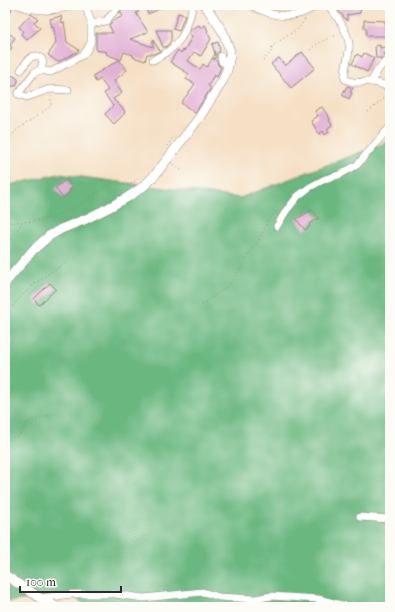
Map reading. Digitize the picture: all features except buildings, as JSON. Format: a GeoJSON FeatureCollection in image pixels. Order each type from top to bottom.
{"type":"FeatureCollection","features":[{"type":"Feature","properties":{"kind":"main road"},"geometry":{"type":"LineString","coordinates":[[5,11],[7,5]]}},
{"type":"Feature","properties":{"kind":"street"},"geometry":{"type":"LineString","coordinates":[[18,5],[35,10],[62,9],[73,5]]}},
{"type":"Feature","properties":{"kind":"street"},"geometry":{"type":"LineString","coordinates":[[68,90],[50,89],[27,97],[15,94],[34,73],[40,70],[51,72],[83,55],[91,42],[91,24],[85,5]]}},
{"type":"Feature","properties":{"kind":"street"},"geometry":{"type":"LineString","coordinates":[[91,24],[106,21],[120,5]]}},
{"type":"Feature","properties":{"kind":"street"},"geometry":{"type":"LineString","coordinates":[[153,60],[171,50],[181,40],[188,25],[192,5]]}},
{"type":"Feature","properties":{"kind":"street"},"geometry":{"type":"LineString","coordinates":[[5,283],[42,241],[61,229],[86,219],[137,191],[155,175],[166,154],[185,136],[199,118],[223,80],[229,64],[230,51],[223,32],[205,5]]}},
{"type":"Feature","properties":{"kind":"street"},"geometry":{"type":"LineString","coordinates":[[250,5],[265,12],[279,16],[300,14],[316,6]]}},
{"type":"Feature","properties":{"kind":"street"},"geometry":{"type":"LineString","coordinates":[[328,5],[341,24],[350,45],[344,71],[345,79],[354,83],[371,82],[383,84],[390,88]]}},
{"type":"Feature","properties":{"kind":"street"},"geometry":{"type":"LineString","coordinates":[[21,70],[28,60],[35,56],[42,59],[40,70]]}},
{"type":"Feature","properties":{"kind":"street"},"geometry":{"type":"LineString","coordinates":[[221,56],[222,62],[229,64]]}},
{"type":"Feature","properties":{"kind":"street"},"geometry":{"type":"LineString","coordinates":[[371,82],[381,64],[390,58]]}},
{"type":"Feature","properties":{"kind":"street"},"geometry":{"type":"LineString","coordinates":[[277,226],[286,211],[298,196],[310,187],[325,179],[339,175],[357,165],[390,127]]}},
{"type":"Feature","properties":{"kind":"street"},"geometry":{"type":"LineString","coordinates":[[360,517],[390,519]]}},
{"type":"Feature","properties":{"kind":"street"},"geometry":{"type":"LineString","coordinates":[[5,575],[53,606]]}},
{"type":"Feature","properties":{"kind":"street"},"geometry":{"type":"LineString","coordinates":[[40,598],[73,594],[115,594],[143,598],[202,592],[218,597],[255,599],[271,596],[318,598],[349,607]]}},
{"type":"Feature","properties":{"kind":"path"},"geometry":{"type":"LineString","coordinates":[[263,61],[271,52],[272,46],[299,28],[316,6]]}},
{"type":"Feature","properties":{"kind":"path"},"geometry":{"type":"LineString","coordinates":[[310,50],[323,40],[334,36],[339,35],[348,38]]}},
{"type":"Feature","properties":{"kind":"path"},"geometry":{"type":"LineString","coordinates":[[5,142],[18,130],[51,106],[50,89]]}},
{"type":"Feature","properties":{"kind":"path"},"geometry":{"type":"LineString","coordinates":[[368,112],[382,98],[390,94]]}},
{"type":"Feature","properties":{"kind":"path"},"geometry":{"type":"LineString","coordinates":[[183,172],[166,154],[174,136],[185,136]]}},
{"type":"Feature","properties":{"kind":"path"},"geometry":{"type":"LineString","coordinates":[[5,222],[22,222],[46,219],[60,215],[81,204],[111,184],[129,185],[142,177]]}},
{"type":"Feature","properties":{"kind":"path"},"geometry":{"type":"LineString","coordinates":[[202,305],[229,285],[240,270],[250,251],[258,242],[268,220],[280,208]]}},
{"type":"Feature","properties":{"kind":"path"},"geometry":{"type":"LineString","coordinates":[[5,245],[22,222]]}},
{"type":"Feature","properties":{"kind":"path"},"geometry":{"type":"LineString","coordinates":[[5,306],[12,307],[18,299],[49,273],[67,262]]}},
{"type":"Feature","properties":{"kind":"path"},"geometry":{"type":"LineString","coordinates":[[5,441],[22,432],[26,424],[52,415]]}},
{"type":"Feature","properties":{"kind":"green space"},"geometry":{"type":"Polygon","coordinates":[[[390,141],[390,607],[89,607],[70,594],[5,602],[5,186],[59,174],[240,198],[390,141]]]}}]}
